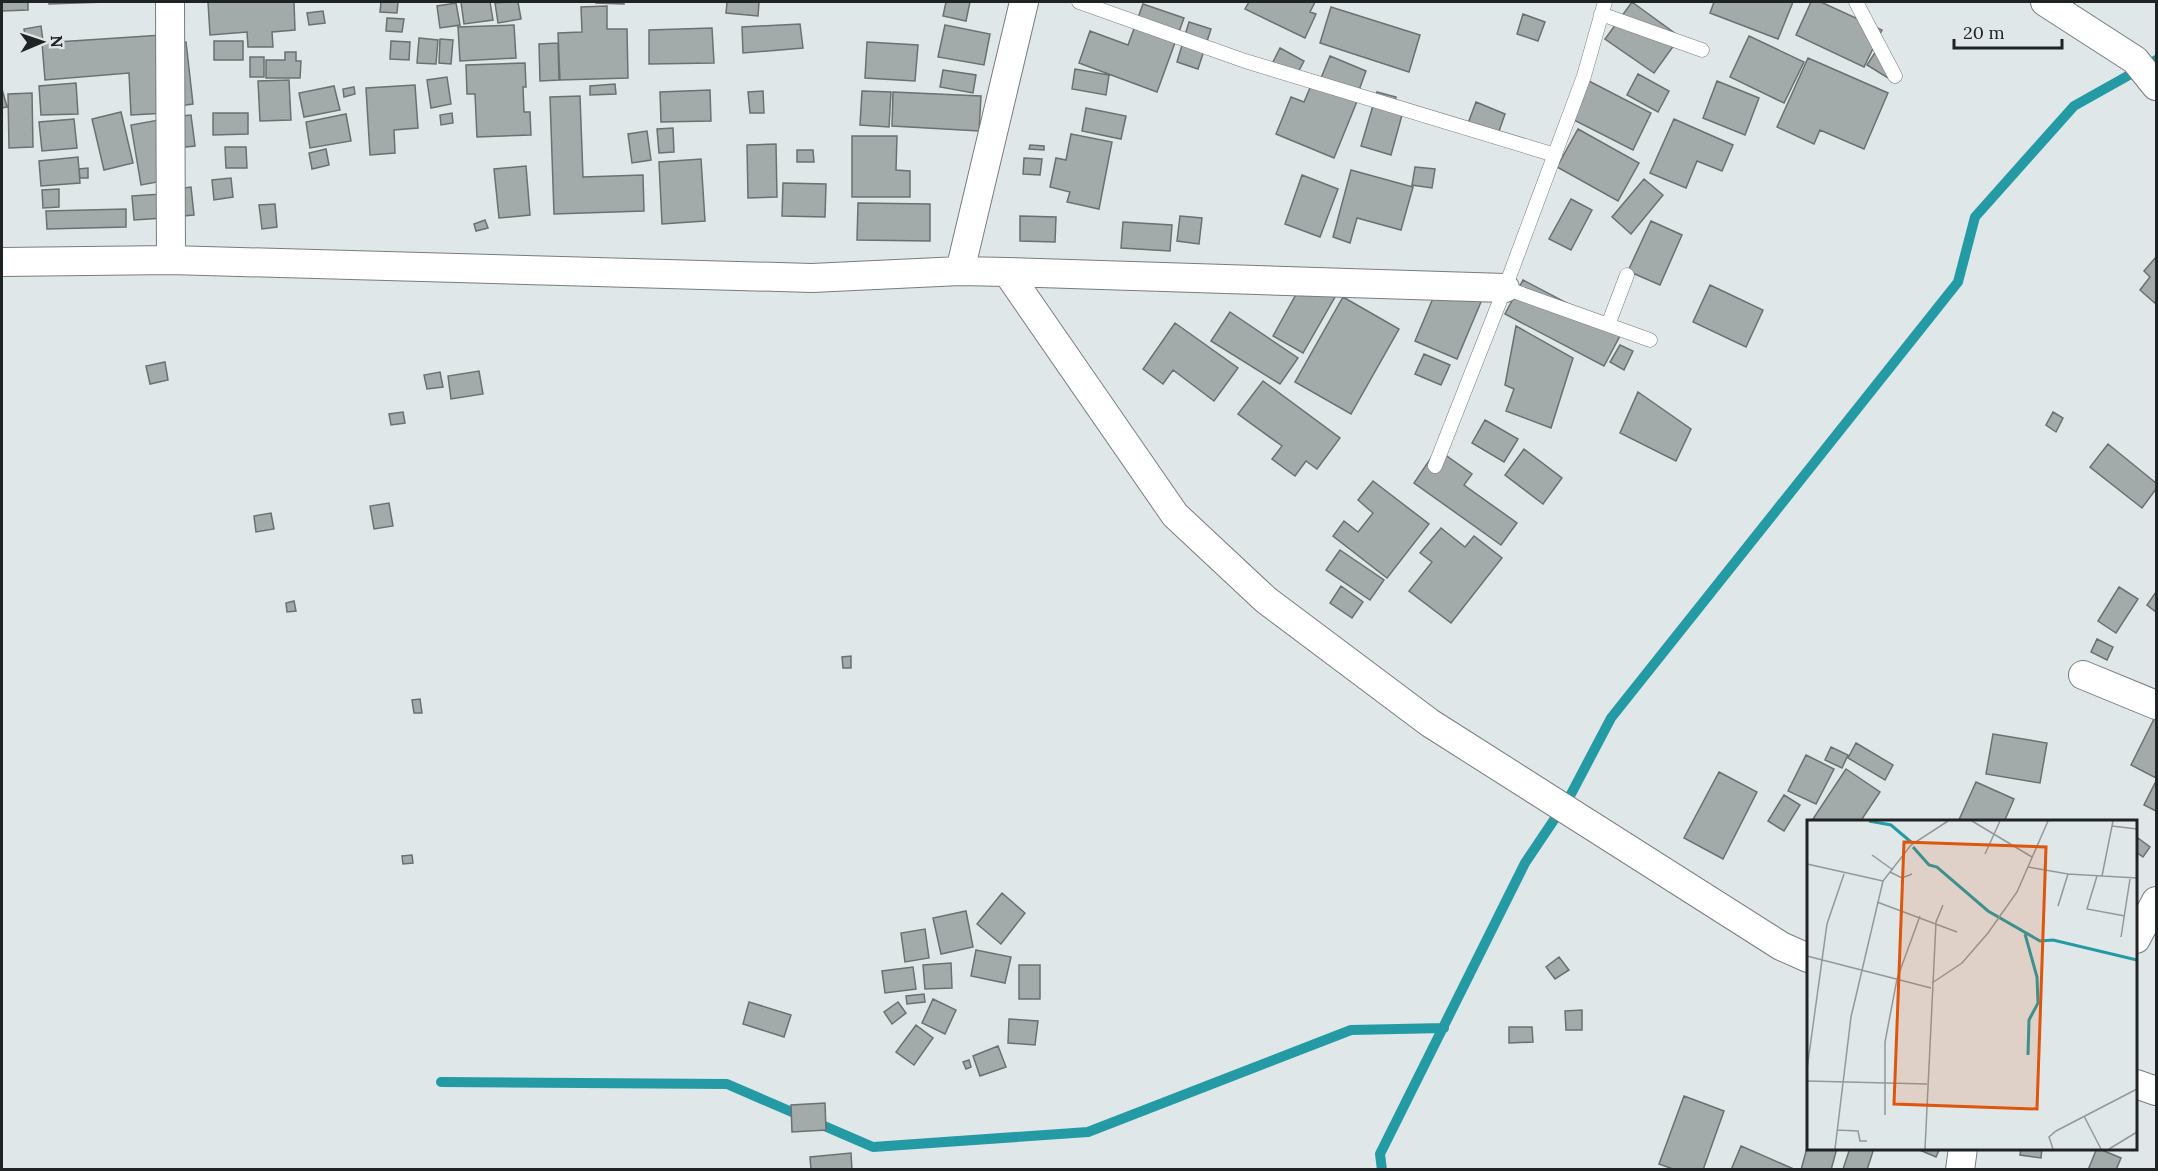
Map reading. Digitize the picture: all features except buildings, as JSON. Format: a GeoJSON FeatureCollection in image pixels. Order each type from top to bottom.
{"type":"FeatureCollection","features":[{"type":"Feature","properties":{"kind":"street"},"geometry":{"type":"LineString","coordinates":[[170,2],[171,260]]}},
{"type":"Feature","properties":{"kind":"street"},"geometry":{"type":"LineString","coordinates":[[960,272],[1024,2]]}},
{"type":"Feature","properties":{"kind":"street"},"geometry":{"type":"LineString","coordinates":[[2045,2],[2135,60],[2156,85]]}},
{"type":"Feature","properties":{"kind":"street"},"geometry":{"type":"LineString","coordinates":[[2,262],[171,260],[812,278],[1007,272],[1505,288]]}},
{"type":"Feature","properties":{"kind":"street"},"geometry":{"type":"LineString","coordinates":[[1007,272],[1175,515],[1266,600],[1430,723],[1780,946],[1807,957]]}},
{"type":"Feature","properties":{"kind":"street"},"geometry":{"type":"LineString","coordinates":[[2083,675],[2157,705]]}},
{"type":"Feature","properties":{"kind":"street"},"geometry":{"type":"LineString","coordinates":[[2137,937],[2157,901]]}},
{"type":"Feature","properties":{"kind":"street"},"geometry":{"type":"LineString","coordinates":[[2137,1084],[2157,1092]]}},
{"type":"Feature","properties":{"kind":"street"},"geometry":{"type":"LineString","coordinates":[[1960,1170],[1963,1150]]}},
{"type":"Feature","properties":{"kind":"lane"},"geometry":{"type":"LineString","coordinates":[[1078,2],[1245,61],[1555,155]]}},
{"type":"Feature","properties":{"kind":"lane"},"geometry":{"type":"LineString","coordinates":[[1856,2],[1895,76]]}},
{"type":"Feature","properties":{"kind":"lane"},"geometry":{"type":"LineString","coordinates":[[1435,466],[1505,288],[1584,76],[1603,8],[1702,50]]}},
{"type":"Feature","properties":{"kind":"lane"},"geometry":{"type":"LineString","coordinates":[[1608,325],[1628,275]]}},
{"type":"Feature","properties":{"kind":"lane"},"geometry":{"type":"LineString","coordinates":[[1505,288],[1650,340]]}},
{"type":"Feature","properties":{"kind":"waterway"},"geometry":{"type":"LineString","coordinates":[[1382,1170],[1380,1154],[1525,863],[1570,796],[1611,718],[1958,282],[1975,217],[2074,106],[2156,60]]}},
{"type":"Feature","properties":{"kind":"waterway"},"geometry":{"type":"LineString","coordinates":[[441,1082],[727,1084],[873,1147],[1088,1132],[1351,1030],[1444,1028]]}}]}
